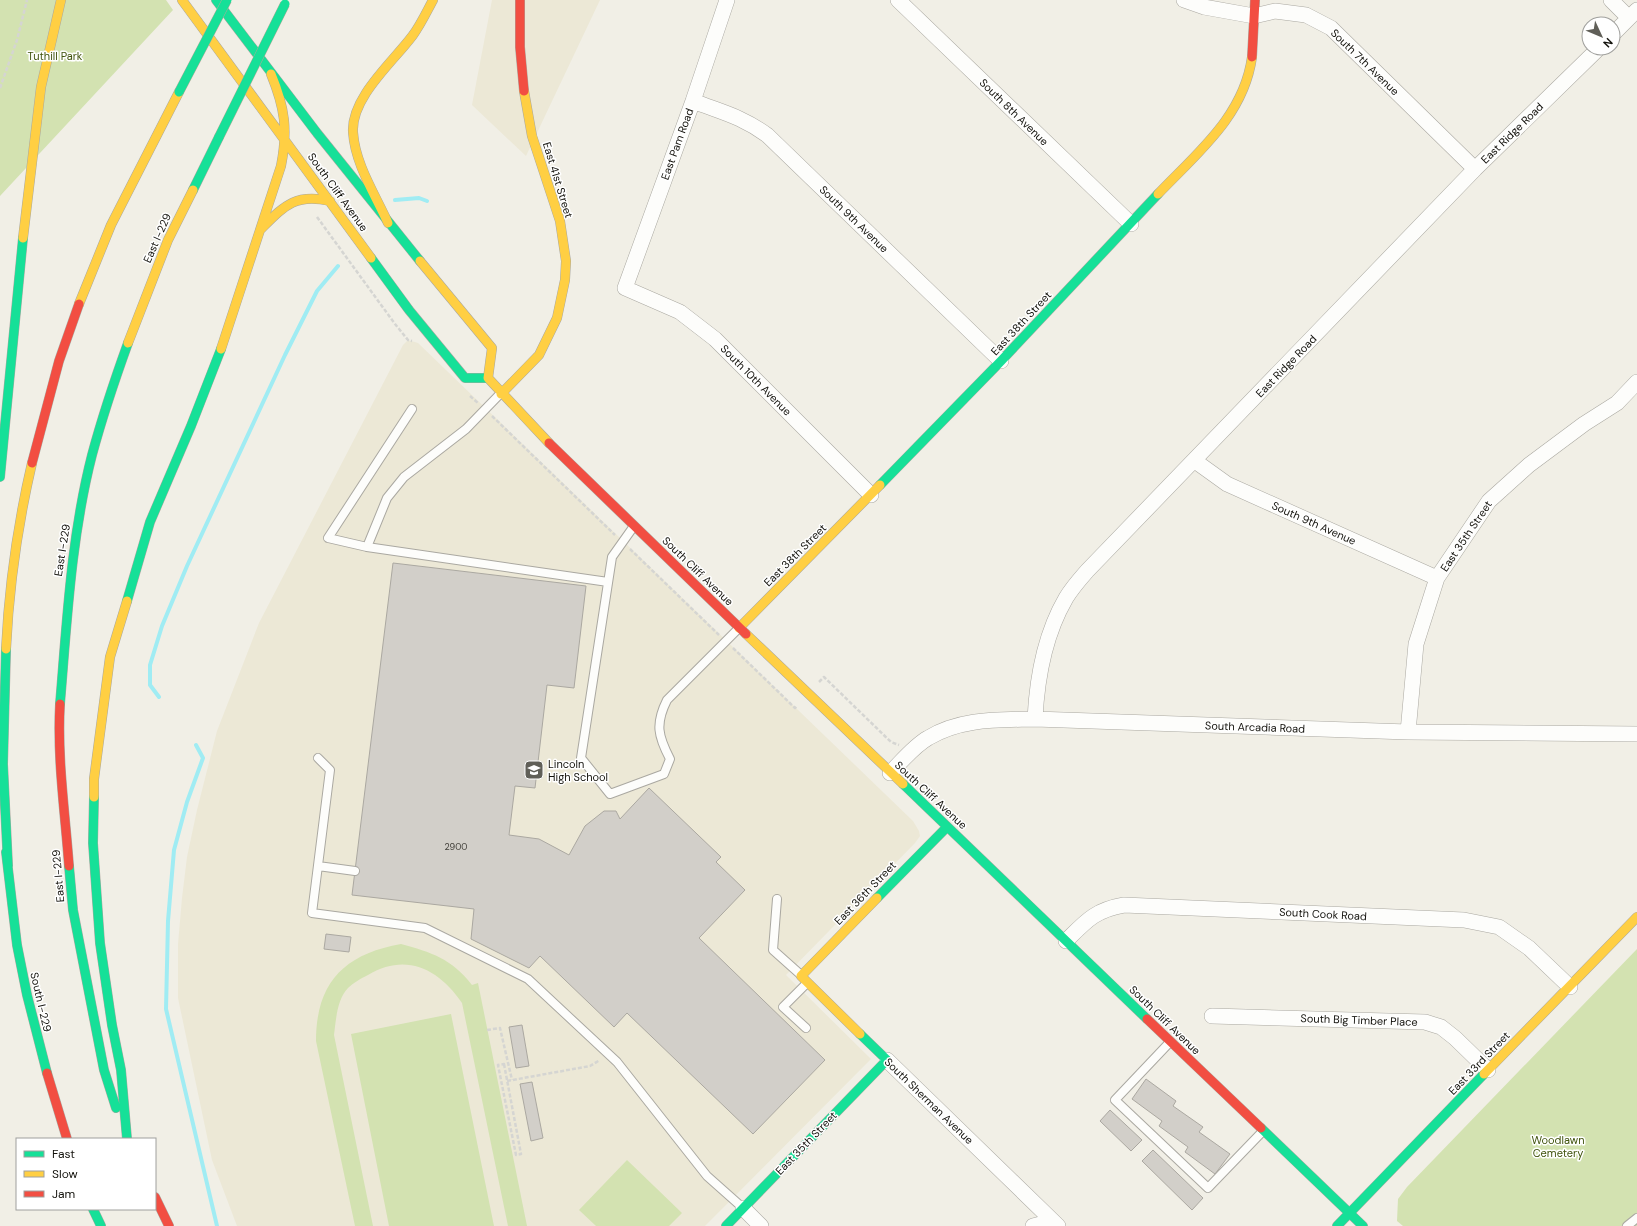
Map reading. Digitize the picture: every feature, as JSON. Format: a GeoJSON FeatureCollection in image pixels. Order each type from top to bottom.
{"type":"FeatureCollection","features":[{"type":"Feature","properties":{"kind":"main road"},"geometry":{"type":"LineString","coordinates":[[0,477],[30,158],[40,87],[53,25],[61,0]]}},
{"type":"Feature","properties":{"kind":"main road","name":"South Cliff Avenue"},"geometry":{"type":"LineString","coordinates":[[182,0],[409,310],[465,378],[488,378]]}},
{"type":"Feature","properties":{"kind":"main road","name":"South Cliff Avenue"},"geometry":{"type":"LineString","coordinates":[[216,0],[271,74],[388,223],[492,348],[488,378],[501,394],[565,460],[739,628],[1363,1226]]}},
{"type":"Feature","properties":{"kind":"main road"},"geometry":{"type":"LineString","coordinates":[[8,866],[3,747],[6,651],[15,560],[35,453],[63,350],[97,257],[119,208],[227,0]]}},
{"type":"Feature","properties":{"kind":"main road"},"geometry":{"type":"LineString","coordinates":[[388,223],[358,157],[353,132],[355,114],[367,92],[414,34],[433,0]]}},
{"type":"Feature","properties":{"kind":"main road","name":"East 41st Street"},"geometry":{"type":"LineString","coordinates":[[501,394],[538,356],[559,314],[566,282],[565,250],[555,202],[543,172],[530,127],[524,91],[520,0]]}},
{"type":"Feature","properties":{"kind":"main road","name":"East 38th Street"},"geometry":{"type":"LineString","coordinates":[[739,628],[1001,361],[1213,136],[1239,102],[1247,84],[1251,63],[1255,0]]}},
{"type":"Feature","properties":{"kind":"main road","name":"East I-229"},"geometry":{"type":"LineString","coordinates":[[127,1138],[104,1070],[73,910],[61,772],[59,724],[67,604],[81,509],[92,455],[146,294],[168,240],[286,2]]}},
{"type":"Feature","properties":{"kind":"main road"},"geometry":{"type":"LineString","coordinates":[[127,1138],[121,1070],[112,1025],[100,943],[93,843],[94,779],[109,665],[150,522],[191,426],[226,333],[258,231],[281,166],[286,142],[286,120],[284,108],[271,74]]}},
{"type":"Feature","properties":{"kind":"main road"},"geometry":{"type":"LineString","coordinates":[[258,231],[283,207],[294,200],[316,197],[330,202]]}},
{"type":"Feature","properties":{"kind":"main road"},"geometry":{"type":"LineString","coordinates":[[0,803],[8,866]]}},
{"type":"Feature","properties":{"kind":"main road","name":"East 36th Street"},"geometry":{"type":"LineString","coordinates":[[805,979],[947,827]]}},
{"type":"Feature","properties":{"kind":"main road","name":"South I-229"},"geometry":{"type":"LineString","coordinates":[[8,866],[17,944],[29,1006],[53,1095],[67,1138]]}},
{"type":"Feature","properties":{"kind":"main road","name":"East 33rd Street"},"geometry":{"type":"LineString","coordinates":[[1337,1226],[1637,917]]}},
{"type":"Feature","properties":{"kind":"main road","name":"South Sherman Avenue"},"geometry":{"type":"LineString","coordinates":[[805,979],[887,1060]]}},
{"type":"Feature","properties":{"kind":"main road","name":"East 35th Street"},"geometry":{"type":"LineString","coordinates":[[726,1226],[887,1060]]}},
{"type":"Feature","properties":{"kind":"main road"},"geometry":{"type":"LineString","coordinates":[[156,1199],[169,1226]]}},
{"type":"Feature","properties":{"kind":"main road"},"geometry":{"type":"LineString","coordinates":[[93,1210],[100,1226]]}},
{"type":"Feature","properties":{"kind":"street","name":"East Pam Road"},"geometry":{"type":"LineString","coordinates":[[625,288],[693,101],[727,0]]}},
{"type":"Feature","properties":{"kind":"street","name":"South 8th Avenue"},"geometry":{"type":"LineString","coordinates":[[898,0],[1131,224]]}},
{"type":"Feature","properties":{"kind":"street","name":"South 7th Avenue"},"geometry":{"type":"LineString","coordinates":[[1184,0],[1204,7],[1254,16],[1275,11],[1306,15],[1331,28],[1475,169]]}},
{"type":"Feature","properties":{"kind":"street"},"geometry":{"type":"LineString","coordinates":[[1610,0],[1633,14],[1621,26]]}},
{"type":"Feature","properties":{"kind":"street","name":"East Ridge Road"},"geometry":{"type":"LineString","coordinates":[[1035,719],[1037,686],[1052,629],[1067,597],[1087,571],[1195,461],[1475,169],[1591,56]]}},
{"type":"Feature","properties":{"kind":"street","name":"South 9th Avenue"},"geometry":{"type":"LineString","coordinates":[[693,101],[714,109],[725,111],[752,124],[766,135],[1001,361]]}},
{"type":"Feature","properties":{"kind":"street","name":"South 10th Avenue"},"geometry":{"type":"LineString","coordinates":[[625,288],[680,312],[715,339],[871,495]]}},
{"type":"Feature","properties":{"kind":"street","name":"East 35th Street"},"geometry":{"type":"LineString","coordinates":[[1408,732],[1416,644],[1437,578],[1489,501],[1529,465],[1584,424],[1617,402],[1637,382]]}},
{"type":"Feature","properties":{"kind":"street","name":"South 9th Avenue"},"geometry":{"type":"LineString","coordinates":[[1195,461],[1227,484],[1437,578]]}},
{"type":"Feature","properties":{"kind":"street","name":"South Arcadia Road"},"geometry":{"type":"LineString","coordinates":[[890,773],[927,738],[955,725],[977,720],[1035,719],[1408,732],[1637,734]]}},
{"type":"Feature","properties":{"kind":"street","name":"South Cook Road"},"geometry":{"type":"LineString","coordinates":[[1066,941],[1089,919],[1106,908],[1124,905],[1464,920],[1499,927],[1528,948],[1570,987]]}},
{"type":"Feature","properties":{"kind":"street","name":"South Big Timber Place"},"geometry":{"type":"LineString","coordinates":[[1212,1016],[1425,1022],[1441,1027],[1455,1038],[1488,1070]]}},
{"type":"Feature","properties":{"kind":"street","name":"South Sherman Avenue"},"geometry":{"type":"LineString","coordinates":[[887,1060],[1055,1223]]}},
{"type":"Feature","properties":{"kind":"street"},"geometry":{"type":"LineString","coordinates":[[743,1208],[762,1226]]}},
{"type":"Feature","properties":{"kind":"street"},"geometry":{"type":"LineString","coordinates":[[1033,1226],[1055,1223]]}},
{"type":"Feature","properties":{"kind":"lane"},"geometry":{"type":"LineString","coordinates":[[367,547],[388,498],[404,477],[466,429],[501,394]]}},
{"type":"Feature","properties":{"kind":"lane"},"geometry":{"type":"LineString","coordinates":[[412,409],[328,538],[367,547],[608,582]]}},
{"type":"Feature","properties":{"kind":"lane"},"geometry":{"type":"LineString","coordinates":[[634,526],[612,557],[581,758],[610,794],[664,774],[670,759],[661,742],[660,714],[667,700],[739,628]]}},
{"type":"Feature","properties":{"kind":"lane"},"geometry":{"type":"LineString","coordinates":[[318,758],[330,770],[312,913],[425,928],[528,979],[617,1062],[707,1176],[743,1208]]}},
{"type":"Feature","properties":{"kind":"lane"},"geometry":{"type":"LineString","coordinates":[[318,866],[355,871]]}},
{"type":"Feature","properties":{"kind":"lane"},"geometry":{"type":"LineString","coordinates":[[777,899],[773,950],[805,979],[783,1007],[806,1028]]}},
{"type":"Feature","properties":{"kind":"lane"},"geometry":{"type":"LineString","coordinates":[[1171,1042],[1115,1100],[1208,1188],[1263,1131]]}},
{"type":"Feature","properties":{"kind":"lane"},"geometry":{"type":"LineString","coordinates":[[1628,1226],[1637,1218]]}},
{"type":"Feature","properties":{"kind":"path"},"geometry":{"type":"LineString","coordinates":[[0,88],[17,40],[27,0]]}},
{"type":"Feature","properties":{"kind":"path"},"geometry":{"type":"LineString","coordinates":[[408,340],[418,343]]}},
{"type":"Feature","properties":{"kind":"path"},"geometry":{"type":"LineString","coordinates":[[469,394],[796,708]]}},
{"type":"Feature","properties":{"kind":"path"},"geometry":{"type":"LineString","coordinates":[[487,1030],[500,1028],[512,1080]]}},
{"type":"Feature","properties":{"kind":"path"},"geometry":{"type":"LineString","coordinates":[[507,1081],[590,1066],[609,1054]]}},
{"type":"Feature","properties":{"kind":"path"},"geometry":{"type":"LineString","coordinates":[[504,1064],[507,1081],[521,1154],[516,1156],[498,1065],[504,1064]]}},
{"type":"Feature","properties":{"kind":"shaded area"},"geometry":{"type":"Polygon","coordinates":[[[492,0],[600,0],[526,156],[472,105],[492,0]]]}},
{"type":"Feature","properties":{"kind":"shaded area","name":"Lincoln High School"},"geometry":{"type":"Polygon","coordinates":[[[408,340],[418,343],[913,821],[919,831],[920,836],[915,843],[786,975],[871,1059],[705,1226],[237,1226],[212,1160],[178,998],[178,944],[182,898],[187,857],[197,810],[217,731],[259,623],[403,345],[408,340]]]}},
{"type":"Feature","properties":{"kind":"green space","name":"Tuthill Park"},"geometry":{"type":"Polygon","coordinates":[[[0,0],[166,0],[173,10],[0,196],[0,0]]]}},
{"type":"Feature","properties":{"kind":"green space"},"geometry":{"type":"Polygon","coordinates":[[[401,944],[422,950],[440,958],[457,969],[472,985],[478,983],[527,1226],[508,1226],[462,1003],[443,981],[432,973],[421,968],[408,965],[395,965],[382,968],[350,986],[344,993],[339,1004],[334,1035],[373,1226],[355,1226],[316,1041],[317,1021],[321,1003],[328,987],[337,974],[349,964],[364,955],[401,944]]]}},
{"type":"Feature","properties":{"kind":"green space","name":"Woodlawn Cemetery"},"geometry":{"type":"Polygon","coordinates":[[[1637,949],[1637,1226],[1403,1226],[1397,1221],[1398,1199],[1407,1187],[1637,949]]]}},
{"type":"Feature","properties":{"kind":"green space"},"geometry":{"type":"Polygon","coordinates":[[[451,1014],[494,1226],[389,1226],[351,1034],[451,1014]]]}},
{"type":"Feature","properties":{"kind":"green space"},"geometry":{"type":"Polygon","coordinates":[[[627,1160],[682,1213],[669,1226],[596,1226],[579,1210],[627,1160]]]}},
{"type":"Feature","properties":{"kind":"building"},"geometry":{"type":"Polygon","coordinates":[[[393,563],[586,586],[574,688],[547,685],[535,788],[515,786],[509,835],[539,839],[569,855],[585,826],[604,811],[616,811],[620,819],[649,788],[721,857],[716,862],[745,890],[699,938],[825,1060],[753,1134],[627,1013],[614,1027],[540,956],[529,968],[471,939],[474,909],[352,895],[393,563]]]}},
{"type":"Feature","properties":{"kind":"building"},"geometry":{"type":"Polygon","coordinates":[[[326,934],[351,937],[349,952],[324,949],[326,934]]]}},
{"type":"Feature","properties":{"kind":"building"},"geometry":{"type":"Polygon","coordinates":[[[522,1025],[529,1066],[516,1068],[509,1027],[522,1025]]]}},
{"type":"Feature","properties":{"kind":"building"},"geometry":{"type":"Polygon","coordinates":[[[1146,1079],[1176,1101],[1173,1106],[1203,1127],[1199,1132],[1230,1154],[1215,1174],[1185,1152],[1188,1147],[1159,1126],[1162,1121],[1132,1099],[1146,1079]]]}},
{"type":"Feature","properties":{"kind":"building"},"geometry":{"type":"Polygon","coordinates":[[[532,1082],[543,1138],[531,1141],[520,1084],[532,1082]]]}},
{"type":"Feature","properties":{"kind":"building"},"geometry":{"type":"Polygon","coordinates":[[[1110,1110],[1142,1140],[1131,1151],[1100,1121],[1110,1110]]]}},
{"type":"Feature","properties":{"kind":"building"},"geometry":{"type":"Polygon","coordinates":[[[1153,1150],[1203,1198],[1192,1210],[1142,1161],[1153,1150]]]}},
{"type":"Feature","properties":{"kind":"waterway"},"geometry":{"type":"LineString","coordinates":[[395,200],[419,198],[427,201]]}},
{"type":"Feature","properties":{"kind":"waterway"},"geometry":{"type":"LineString","coordinates":[[159,697],[150,685],[150,665],[162,626],[187,566],[285,355],[317,291],[338,266]]}},
{"type":"Feature","properties":{"kind":"waterway"},"geometry":{"type":"LineString","coordinates":[[196,745],[203,758],[187,802],[174,850],[168,921],[166,1009],[217,1226]]}},
{"type":"Feature","properties":{"kind":"traffic: fast"},"geometry":{"type":"LineString","coordinates":[[216,0],[317,133],[420,261]]}},
{"type":"Feature","properties":{"kind":"traffic: fast"},"geometry":{"type":"LineString","coordinates":[[179,92],[227,0]]}},
{"type":"Feature","properties":{"kind":"traffic: fast"},"geometry":{"type":"LineString","coordinates":[[219,137],[285,4]]}},
{"type":"Feature","properties":{"kind":"traffic: fast"},"geometry":{"type":"LineString","coordinates":[[193,190],[219,137]]}},
{"type":"Feature","properties":{"kind":"traffic: fast"},"geometry":{"type":"LineString","coordinates":[[880,485],[1001,361],[1158,194]]}},
{"type":"Feature","properties":{"kind":"traffic: fast"},"geometry":{"type":"LineString","coordinates":[[0,477],[23,238]]}},
{"type":"Feature","properties":{"kind":"traffic: fast"},"geometry":{"type":"LineString","coordinates":[[371,258],[409,310],[465,378],[488,378]]}},
{"type":"Feature","properties":{"kind":"traffic: fast"},"geometry":{"type":"LineString","coordinates":[[60,704],[74,548],[79,517],[92,455],[128,343]]}},
{"type":"Feature","properties":{"kind":"traffic: fast"},"geometry":{"type":"LineString","coordinates":[[127,601],[150,522],[191,426],[221,349]]}},
{"type":"Feature","properties":{"kind":"traffic: fast"},"geometry":{"type":"LineString","coordinates":[[6,649],[3,764],[8,866]]}},
{"type":"Feature","properties":{"kind":"traffic: fast"},"geometry":{"type":"LineString","coordinates":[[903,784],[1147,1019]]}},
{"type":"Feature","properties":{"kind":"traffic: fast"},"geometry":{"type":"LineString","coordinates":[[94,797],[93,843],[100,943],[112,1025],[121,1070],[127,1138]]}},
{"type":"Feature","properties":{"kind":"traffic: fast"},"geometry":{"type":"LineString","coordinates":[[877,898],[947,827]]}},
{"type":"Feature","properties":{"kind":"traffic: fast"},"geometry":{"type":"LineString","coordinates":[[6,852],[17,945],[27,995],[47,1073]]}},
{"type":"Feature","properties":{"kind":"traffic: fast"},"geometry":{"type":"LineString","coordinates":[[69,866],[73,910],[104,1070],[116,1108]]}},
{"type":"Feature","properties":{"kind":"traffic: fast"},"geometry":{"type":"LineString","coordinates":[[726,1226],[887,1060],[860,1034]]}},
{"type":"Feature","properties":{"kind":"traffic: fast"},"geometry":{"type":"LineString","coordinates":[[1337,1226],[1484,1074]]}},
{"type":"Feature","properties":{"kind":"traffic: fast"},"geometry":{"type":"LineString","coordinates":[[1261,1128],[1363,1226]]}},
{"type":"Feature","properties":{"kind":"traffic: fast"},"geometry":{"type":"LineString","coordinates":[[93,1210],[101,1226]]}},
{"type":"Feature","properties":{"kind":"traffic: slow"},"geometry":{"type":"LineString","coordinates":[[23,238],[41,87],[61,0]]}},
{"type":"Feature","properties":{"kind":"traffic: slow"},"geometry":{"type":"LineString","coordinates":[[182,0],[371,258]]}},
{"type":"Feature","properties":{"kind":"traffic: slow"},"geometry":{"type":"LineString","coordinates":[[388,223],[366,179],[357,156],[353,132],[354,119],[366,93],[413,35],[433,0]]}},
{"type":"Feature","properties":{"kind":"traffic: slow"},"geometry":{"type":"LineString","coordinates":[[1158,194],[1203,148],[1229,115],[1239,98],[1247,78],[1252,57]]}},
{"type":"Feature","properties":{"kind":"traffic: slow"},"geometry":{"type":"LineString","coordinates":[[221,349],[281,166],[285,130],[284,119],[276,86],[271,74]]}},
{"type":"Feature","properties":{"kind":"traffic: slow"},"geometry":{"type":"LineString","coordinates":[[501,394],[539,355],[557,318],[565,280],[566,261],[560,221],[532,136],[524,91]]}},
{"type":"Feature","properties":{"kind":"traffic: slow"},"geometry":{"type":"LineString","coordinates":[[79,304],[111,225],[179,92]]}},
{"type":"Feature","properties":{"kind":"traffic: slow"},"geometry":{"type":"LineString","coordinates":[[128,343],[168,240],[193,190]]}},
{"type":"Feature","properties":{"kind":"traffic: slow"},"geometry":{"type":"LineString","coordinates":[[261,229],[291,203],[308,199],[330,201]]}},
{"type":"Feature","properties":{"kind":"traffic: slow"},"geometry":{"type":"LineString","coordinates":[[420,261],[492,348],[488,378],[549,443]]}},
{"type":"Feature","properties":{"kind":"traffic: slow"},"geometry":{"type":"LineString","coordinates":[[6,649],[9,602],[15,555],[22,509],[32,463]]}},
{"type":"Feature","properties":{"kind":"traffic: slow"},"geometry":{"type":"LineString","coordinates":[[739,628],[880,485]]}},
{"type":"Feature","properties":{"kind":"traffic: slow"},"geometry":{"type":"LineString","coordinates":[[94,797],[94,779],[110,657],[127,601]]}},
{"type":"Feature","properties":{"kind":"traffic: slow"},"geometry":{"type":"LineString","coordinates":[[746,634],[903,784]]}},
{"type":"Feature","properties":{"kind":"traffic: slow"},"geometry":{"type":"LineString","coordinates":[[860,1034],[801,976],[877,898]]}},
{"type":"Feature","properties":{"kind":"traffic: slow"},"geometry":{"type":"LineString","coordinates":[[1484,1074],[1637,917]]}},
{"type":"Feature","properties":{"kind":"traffic: jam"},"geometry":{"type":"LineString","coordinates":[[520,0],[520,47],[524,91]]}},
{"type":"Feature","properties":{"kind":"traffic: jam"},"geometry":{"type":"LineString","coordinates":[[1252,57],[1255,0]]}},
{"type":"Feature","properties":{"kind":"traffic: jam"},"geometry":{"type":"LineString","coordinates":[[32,463],[59,361],[79,304]]}},
{"type":"Feature","properties":{"kind":"traffic: jam"},"geometry":{"type":"LineString","coordinates":[[549,443],[746,634]]}},
{"type":"Feature","properties":{"kind":"traffic: jam"},"geometry":{"type":"LineString","coordinates":[[60,704],[60,765],[69,866]]}},
{"type":"Feature","properties":{"kind":"traffic: jam"},"geometry":{"type":"LineString","coordinates":[[1147,1019],[1261,1128]]}},
{"type":"Feature","properties":{"kind":"traffic: jam"},"geometry":{"type":"LineString","coordinates":[[47,1073],[67,1138]]}},
{"type":"Feature","properties":{"kind":"traffic: jam"},"geometry":{"type":"LineString","coordinates":[[156,1199],[169,1226]]}},
{"type":"Feature","properties":{"kind":"place","name":"Lincoln High School"},"geometry":{"type":"Point","coordinates":[534,770]}}]}
